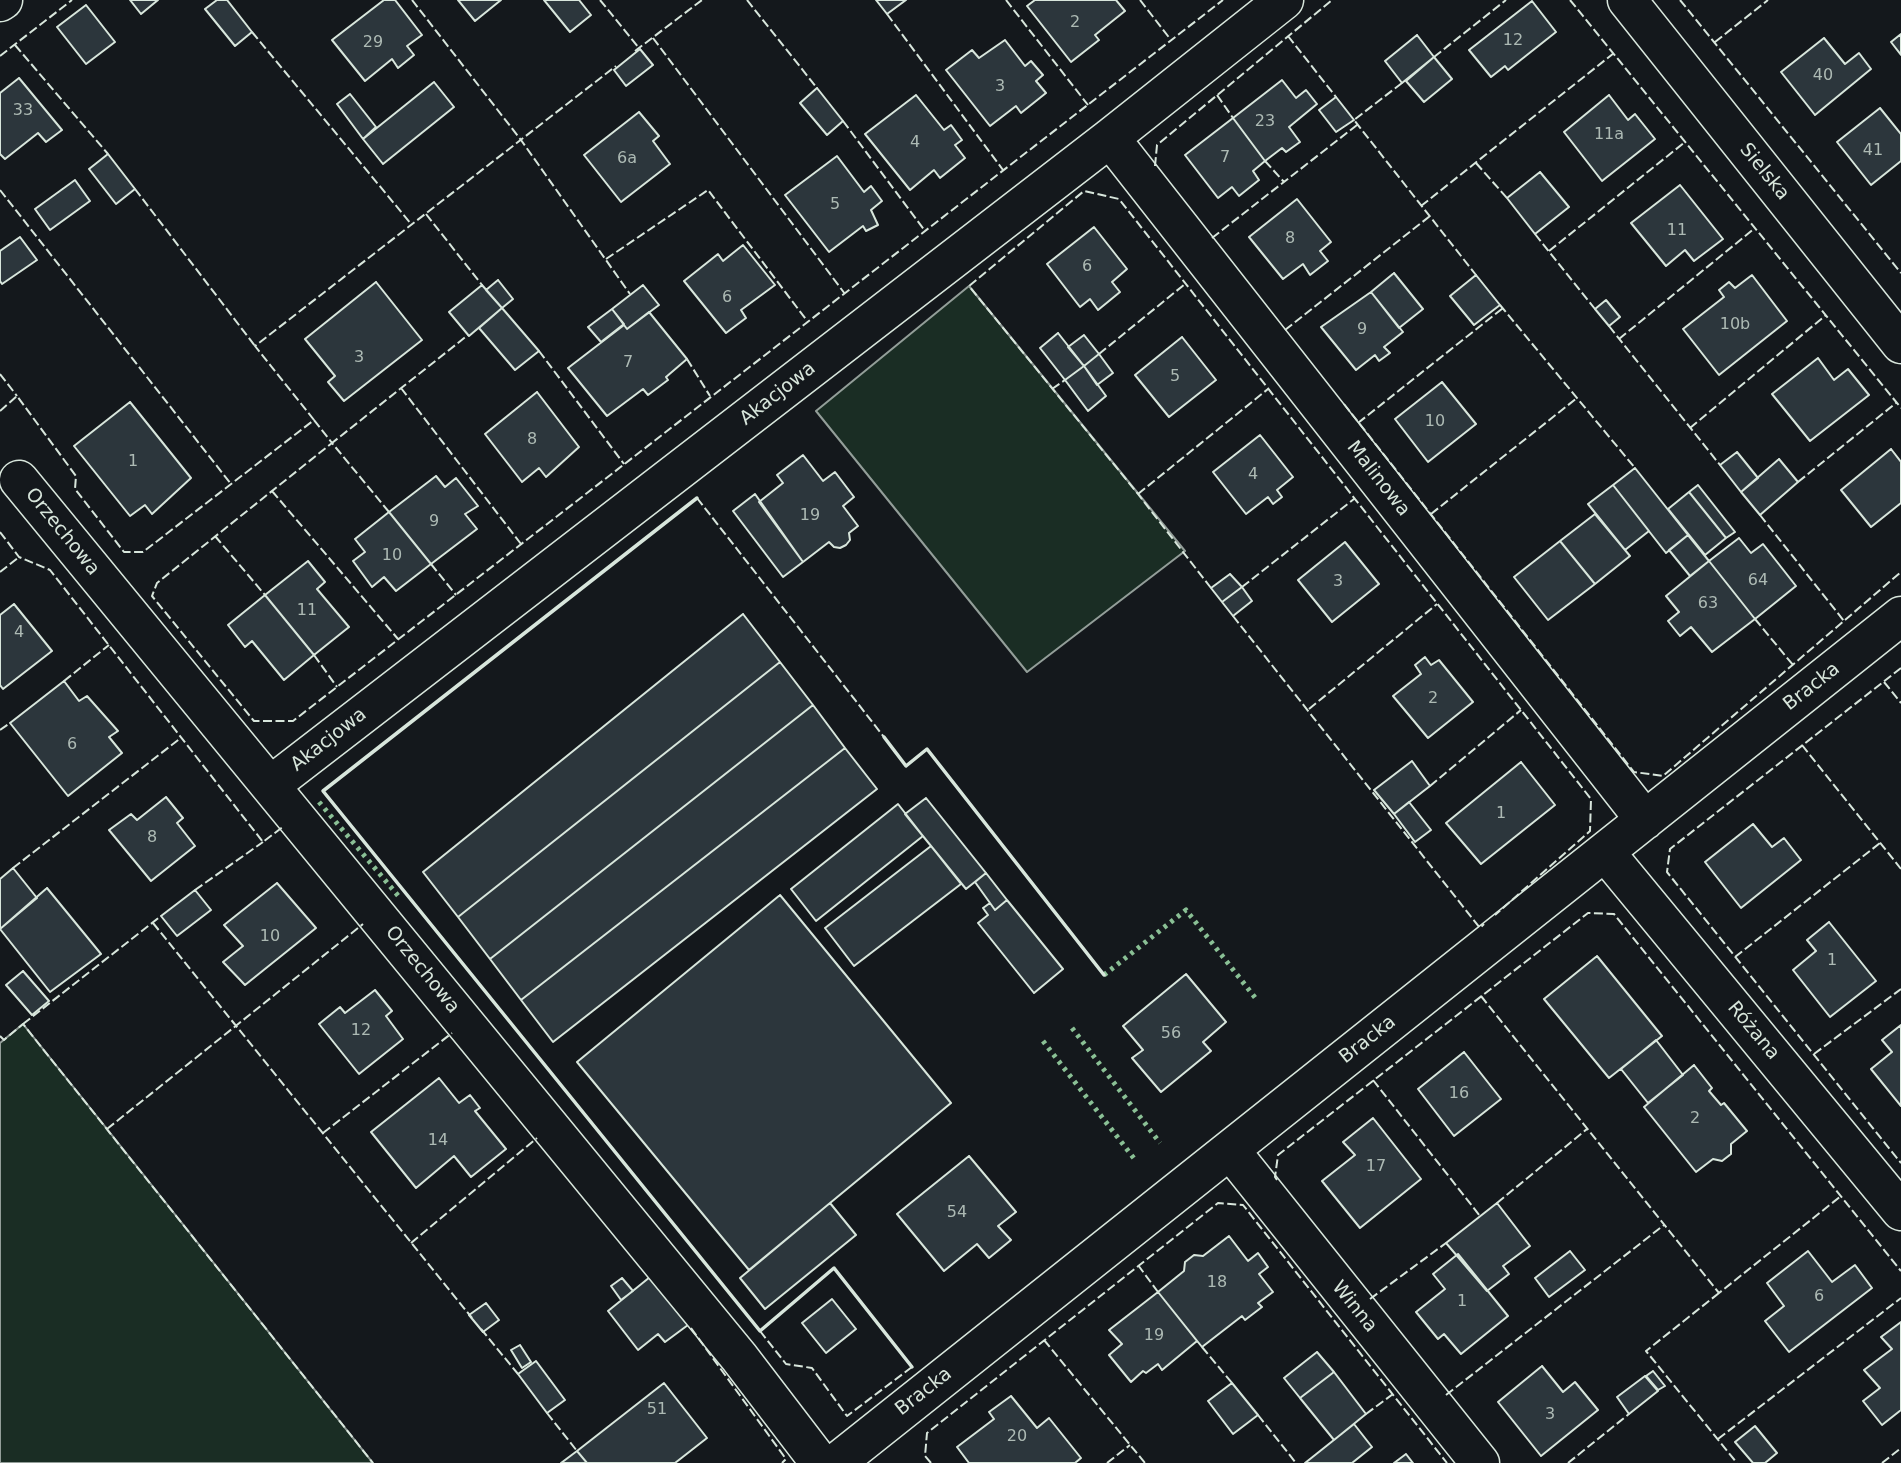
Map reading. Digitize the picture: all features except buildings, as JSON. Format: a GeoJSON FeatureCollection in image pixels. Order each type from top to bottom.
{"type":"FeatureCollection","features":[{"type":"Feature","properties":{"kind":"street","name":"Akacjowa"},"geometry":{"type":"LineString","coordinates":[[271,785],[1110,138],[1284,0]]}},
{"type":"Feature","properties":{"kind":"street","name":"Sielska"},"geometry":{"type":"LineString","coordinates":[[1627,0],[1901,344]]}},
{"type":"Feature","properties":{"kind":"street","name":"Malinowa"},"geometry":{"type":"LineString","coordinates":[[1110,138],[1645,820]]}},
{"type":"Feature","properties":{"kind":"street","name":"Orzechowa"},"geometry":{"type":"LineString","coordinates":[[19,480],[739,1357],[820,1463]]}},
{"type":"Feature","properties":{"kind":"street","name":"Bracka"},"geometry":{"type":"LineString","coordinates":[[836,1463],[879,1450],[1230,1150],[1901,616]]}},
{"type":"Feature","properties":{"kind":"street","name":"Różana"},"geometry":{"type":"LineString","coordinates":[[1605,852],[1901,1211]]}},
{"type":"Feature","properties":{"kind":"street","name":"Winna"},"geometry":{"type":"LineString","coordinates":[[1230,1150],[1480,1463]]}},
{"type":"Feature","properties":{"kind":"green space"},"geometry":{"type":"Polygon","coordinates":[[[969,286],[1185,551],[1027,672],[816,411],[969,286]]]}},
{"type":"Feature","properties":{"kind":"green space"},"geometry":{"type":"Polygon","coordinates":[[[23,1024],[373,1463],[0,1463],[0,1043],[23,1024]]]}},
{"type":"Feature","properties":{"kind":"hedge"},"geometry":{"type":"LineString","coordinates":[[319,802],[400,898]]}},
{"type":"Feature","properties":{"kind":"hedge"},"geometry":{"type":"LineString","coordinates":[[1104,975],[1186,910],[1257,1000]]}},
{"type":"Feature","properties":{"kind":"hedge"},"geometry":{"type":"LineString","coordinates":[[1072,1028],[1160,1143]]}},
{"type":"Feature","properties":{"kind":"hedge"},"geometry":{"type":"LineString","coordinates":[[1043,1041],[1136,1161]]}},
{"type":"Feature","properties":{"kind":"fence"},"geometry":{"type":"LineString","coordinates":[[0,56],[72,0]]}},
{"type":"Feature","properties":{"kind":"fence"},"geometry":{"type":"LineString","coordinates":[[412,0],[521,140],[630,294]]}},
{"type":"Feature","properties":{"kind":"fence"},"geometry":{"type":"LineString","coordinates":[[600,0],[639,48]]}},
{"type":"Feature","properties":{"kind":"fence"},"geometry":{"type":"LineString","coordinates":[[635,51],[702,0]]}},
{"type":"Feature","properties":{"kind":"fence"},"geometry":{"type":"LineString","coordinates":[[747,0],[817,88]]}},
{"type":"Feature","properties":{"kind":"fence"},"geometry":{"type":"LineString","coordinates":[[1006,0],[1088,105]]}},
{"type":"Feature","properties":{"kind":"fence"},"geometry":{"type":"LineString","coordinates":[[1140,0],[1171,40]]}},
{"type":"Feature","properties":{"kind":"fence"},"geometry":{"type":"LineString","coordinates":[[0,411],[17,396],[76,476],[75,489],[124,552],[143,552],[314,420],[332,443],[157,583],[152,596],[254,721],[293,721],[1223,0]]}},
{"type":"Feature","properties":{"kind":"fence"},"geometry":{"type":"LineString","coordinates":[[1155,166],[1157,145],[1332,0]]}},
{"type":"Feature","properties":{"kind":"fence"},"geometry":{"type":"LineString","coordinates":[[1434,57],[1506,0]]}},
{"type":"Feature","properties":{"kind":"fence"},"geometry":{"type":"LineString","coordinates":[[1570,0],[1901,408]]}},
{"type":"Feature","properties":{"kind":"fence"},"geometry":{"type":"LineString","coordinates":[[1680,0],[1901,273]]}},
{"type":"Feature","properties":{"kind":"fence"},"geometry":{"type":"LineString","coordinates":[[1715,42],[1768,0]]}},
{"type":"Feature","properties":{"kind":"fence"},"geometry":{"type":"LineString","coordinates":[[887,14],[1003,170]]}},
{"type":"Feature","properties":{"kind":"fence"},"geometry":{"type":"LineString","coordinates":[[252,32],[412,225]]}},
{"type":"Feature","properties":{"kind":"fence"},"geometry":{"type":"LineString","coordinates":[[1288,36],[1336,97]]}},
{"type":"Feature","properties":{"kind":"fence"},"geometry":{"type":"LineString","coordinates":[[653,38],[845,294]]}},
{"type":"Feature","properties":{"kind":"fence"},"geometry":{"type":"LineString","coordinates":[[15,45],[108,154]]}},
{"type":"Feature","properties":{"kind":"fence"},"geometry":{"type":"LineString","coordinates":[[1421,206],[1614,53]]}},
{"type":"Feature","properties":{"kind":"fence"},"geometry":{"type":"LineString","coordinates":[[314,420],[255,346],[616,66]]}},
{"type":"Feature","properties":{"kind":"fence"},"geometry":{"type":"LineString","coordinates":[[1402,83],[1354,120],[1476,275]]}},
{"type":"Feature","properties":{"kind":"fence"},"geometry":{"type":"LineString","coordinates":[[1217,95],[1233,118]]}},
{"type":"Feature","properties":{"kind":"fence"},"geometry":{"type":"LineString","coordinates":[[843,121],[925,231]]}},
{"type":"Feature","properties":{"kind":"fence"},"geometry":{"type":"LineString","coordinates":[[1212,238],[1357,125]]}},
{"type":"Feature","properties":{"kind":"fence"},"geometry":{"type":"LineString","coordinates":[[1549,251],[1685,142]]}},
{"type":"Feature","properties":{"kind":"fence"},"geometry":{"type":"LineString","coordinates":[[1265,161],[1284,182]]}},
{"type":"Feature","properties":{"kind":"fence"},"geometry":{"type":"LineString","coordinates":[[1476,163],[1507,198]]}},
{"type":"Feature","properties":{"kind":"fence"},"geometry":{"type":"LineString","coordinates":[[135,189],[255,346]]}},
{"type":"Feature","properties":{"kind":"fence"},"geometry":{"type":"LineString","coordinates":[[0,190],[231,484]]}},
{"type":"Feature","properties":{"kind":"fence"},"geometry":{"type":"LineString","coordinates":[[606,259],[708,190],[808,322]]}},
{"type":"Feature","properties":{"kind":"fence"},"geometry":{"type":"LineString","coordinates":[[1211,588],[969,286],[1084,191],[1119,199],[1591,799],[1590,831],[1495,915]]}},
{"type":"Feature","properties":{"kind":"fence"},"geometry":{"type":"LineString","coordinates":[[426,214],[482,285]]}},
{"type":"Feature","properties":{"kind":"fence"},"geometry":{"type":"LineString","coordinates":[[1285,330],[1430,216]]}},
{"type":"Feature","properties":{"kind":"fence"},"geometry":{"type":"LineString","coordinates":[[1619,339],[1755,228]]}},
{"type":"Feature","properties":{"kind":"fence"},"geometry":{"type":"LineString","coordinates":[[1535,234],[1595,309]]}},
{"type":"Feature","properties":{"kind":"fence"},"geometry":{"type":"LineString","coordinates":[[1099,354],[1185,284]]}},
{"type":"Feature","properties":{"kind":"fence"},"geometry":{"type":"LineString","coordinates":[[1500,305],[1635,468]]}},
{"type":"Feature","properties":{"kind":"fence"},"geometry":{"type":"LineString","coordinates":[[1358,423],[1503,308]]}},
{"type":"Feature","properties":{"kind":"fence"},"geometry":{"type":"LineString","coordinates":[[1690,428],[1826,315]]}},
{"type":"Feature","properties":{"kind":"fence"},"geometry":{"type":"LineString","coordinates":[[1609,326],[1720,465]]}},
{"type":"Feature","properties":{"kind":"fence"},"geometry":{"type":"LineString","coordinates":[[389,512],[332,443],[468,335]]}},
{"type":"Feature","properties":{"kind":"fence"},"geometry":{"type":"LineString","coordinates":[[539,351],[624,464]]}},
{"type":"Feature","properties":{"kind":"fence"},"geometry":{"type":"LineString","coordinates":[[687,359],[710,396]]}},
{"type":"Feature","properties":{"kind":"fence"},"geometry":{"type":"LineString","coordinates":[[0,374],[17,396]]}},
{"type":"Feature","properties":{"kind":"fence"},"geometry":{"type":"LineString","coordinates":[[1052,389],[1065,380]]}},
{"type":"Feature","properties":{"kind":"fence"},"geometry":{"type":"LineString","coordinates":[[401,388],[521,544]]}},
{"type":"Feature","properties":{"kind":"fence"},"geometry":{"type":"LineString","coordinates":[[1138,494],[1268,389]]}},
{"type":"Feature","properties":{"kind":"fence"},"geometry":{"type":"LineString","coordinates":[[1431,514],[1577,398]]}},
{"type":"Feature","properties":{"kind":"fence"},"geometry":{"type":"LineString","coordinates":[[1798,482],[1896,403]]}},
{"type":"Feature","properties":{"kind":"fence"},"geometry":{"type":"LineString","coordinates":[[1344,404],[1634,772],[1663,776],[1901,572]]}},
{"type":"Feature","properties":{"kind":"fence"},"geometry":{"type":"LineString","coordinates":[[272,491],[398,639]]}},
{"type":"Feature","properties":{"kind":"fence"},"geometry":{"type":"LineString","coordinates":[[697,498],[884,737]]}},
{"type":"Feature","properties":{"kind":"fence"},"geometry":{"type":"LineString","coordinates":[[1242,587],[1354,499]]}},
{"type":"Feature","properties":{"kind":"fence"},"geometry":{"type":"LineString","coordinates":[[1760,515],[1844,621]]}},
{"type":"Feature","properties":{"kind":"fence"},"geometry":{"type":"LineString","coordinates":[[0,532],[19,557],[50,570],[263,842],[284,826]]}},
{"type":"Feature","properties":{"kind":"fence"},"geometry":{"type":"LineString","coordinates":[[215,536],[265,595]]}},
{"type":"Feature","properties":{"kind":"fence"},"geometry":{"type":"LineString","coordinates":[[0,572],[19,557]]}},
{"type":"Feature","properties":{"kind":"fence"},"geometry":{"type":"LineString","coordinates":[[431,564],[456,595]]}},
{"type":"Feature","properties":{"kind":"fence"},"geometry":{"type":"LineString","coordinates":[[1309,709],[1437,604]]}},
{"type":"Feature","properties":{"kind":"fence"},"geometry":{"type":"LineString","coordinates":[[1233,616],[1480,928],[1484,924]]}},
{"type":"Feature","properties":{"kind":"fence"},"geometry":{"type":"LineString","coordinates":[[1755,619],[1793,665]]}},
{"type":"Feature","properties":{"kind":"fence"},"geometry":{"type":"LineString","coordinates":[[64,681],[109,645]]}},
{"type":"Feature","properties":{"kind":"fence"},"geometry":{"type":"LineString","coordinates":[[314,655],[337,687]]}},
{"type":"Feature","properties":{"kind":"fence"},"geometry":{"type":"LineString","coordinates":[[1901,668],[1670,849],[1667,872],[1901,1163]]}},
{"type":"Feature","properties":{"kind":"fence"},"geometry":{"type":"LineString","coordinates":[[1884,682],[1901,703]]}},
{"type":"Feature","properties":{"kind":"fence"},"geometry":{"type":"LineString","coordinates":[[1430,786],[1521,710]]}},
{"type":"Feature","properties":{"kind":"fence"},"geometry":{"type":"LineString","coordinates":[[0,730],[10,723]]}},
{"type":"Feature","properties":{"kind":"fence"},"geometry":{"type":"LineString","coordinates":[[13,868],[182,737]]}},
{"type":"Feature","properties":{"kind":"fence"},"geometry":{"type":"LineString","coordinates":[[1802,745],[1901,869]]}},
{"type":"Feature","properties":{"kind":"fence"},"geometry":{"type":"LineString","coordinates":[[195,890],[263,842]]}},
{"type":"Feature","properties":{"kind":"fence"},"geometry":{"type":"LineString","coordinates":[[1735,957],[1880,843]]}},
{"type":"Feature","properties":{"kind":"fence"},"geometry":{"type":"LineString","coordinates":[[1277,1180],[1275,1177],[1278,1155],[1588,913],[1614,914],[1901,1271]]}},
{"type":"Feature","properties":{"kind":"fence"},"geometry":{"type":"LineString","coordinates":[[23,1024],[161,916]]}},
{"type":"Feature","properties":{"kind":"fence"},"geometry":{"type":"LineString","coordinates":[[153,923],[472,1318]]}},
{"type":"Feature","properties":{"kind":"fence"},"geometry":{"type":"LineString","coordinates":[[107,1129],[363,924]]}},
{"type":"Feature","properties":{"kind":"fence"},"geometry":{"type":"LineString","coordinates":[[1814,1054],[1901,989]]}},
{"type":"Feature","properties":{"kind":"fence"},"geometry":{"type":"LineString","coordinates":[[1481,996],[1719,1293],[1841,1196]]}},
{"type":"Feature","properties":{"kind":"fence"},"geometry":{"type":"LineString","coordinates":[[0,1036],[4,1040],[23,1024],[373,1463]]}},
{"type":"Feature","properties":{"kind":"fence"},"geometry":{"type":"LineString","coordinates":[[323,1133],[452,1033]]}},
{"type":"Feature","properties":{"kind":"fence"},"geometry":{"type":"LineString","coordinates":[[1373,1080],[1480,1216]]}},
{"type":"Feature","properties":{"kind":"fence"},"geometry":{"type":"LineString","coordinates":[[1497,1203],[1587,1129]]}},
{"type":"Feature","properties":{"kind":"fence"},"geometry":{"type":"LineString","coordinates":[[411,1243],[537,1138]]}},
{"type":"Feature","properties":{"kind":"fence"},"geometry":{"type":"LineString","coordinates":[[931,1463],[925,1456],[927,1433],[1218,1203],[1243,1205],[1447,1463]]}},
{"type":"Feature","properties":{"kind":"fence"},"geometry":{"type":"LineString","coordinates":[[1446,1395],[1664,1225]]}},
{"type":"Feature","properties":{"kind":"fence"},"geometry":{"type":"LineString","coordinates":[[1370,1299],[1446,1243]]}},
{"type":"Feature","properties":{"kind":"fence"},"geometry":{"type":"LineString","coordinates":[[1138,1265],[1158,1292]]}},
{"type":"Feature","properties":{"kind":"fence"},"geometry":{"type":"LineString","coordinates":[[1719,1293],[1646,1351],[1737,1463]]}},
{"type":"Feature","properties":{"kind":"fence"},"geometry":{"type":"LineString","coordinates":[[1718,1439],[1901,1298]]}},
{"type":"Feature","properties":{"kind":"fence"},"geometry":{"type":"LineString","coordinates":[[691,1328],[786,1459],[782,1463]]}},
{"type":"Feature","properties":{"kind":"fence"},"geometry":{"type":"LineString","coordinates":[[481,1329],[518,1374]]}},
{"type":"Feature","properties":{"kind":"fence"},"geometry":{"type":"LineString","coordinates":[[760,1331],[786,1364],[812,1368],[847,1416],[912,1367]]}},
{"type":"Feature","properties":{"kind":"fence"},"geometry":{"type":"LineString","coordinates":[[1044,1340],[1145,1463]]}},
{"type":"Feature","properties":{"kind":"fence"},"geometry":{"type":"LineString","coordinates":[[1202,1347],[1232,1383]]}},
{"type":"Feature","properties":{"kind":"fence"},"geometry":{"type":"LineString","coordinates":[[1366,1414],[1393,1394]]}},
{"type":"Feature","properties":{"kind":"fence"},"geometry":{"type":"LineString","coordinates":[[547,1413],[577,1451]]}},
{"type":"Feature","properties":{"kind":"fence"},"geometry":{"type":"LineString","coordinates":[[1568,1463],[1629,1414]]}},
{"type":"Feature","properties":{"kind":"fence"},"geometry":{"type":"LineString","coordinates":[[1258,1415],[1296,1463]]}},
{"type":"Feature","properties":{"kind":"fence"},"geometry":{"type":"LineString","coordinates":[[1107,1463],[1130,1445]]}},
{"type":"Feature","properties":{"kind":"fence"},"geometry":{"type":"LineString","coordinates":[[1882,1463],[1901,1448]]}},
{"type":"Feature","properties":{"kind":"wall"},"geometry":{"type":"LineString","coordinates":[[697,498],[323,791],[760,1331],[834,1268],[912,1367]]}},
{"type":"Feature","properties":{"kind":"wall"},"geometry":{"type":"LineString","coordinates":[[884,737],[906,766],[927,749],[1104,975]]}}]}
